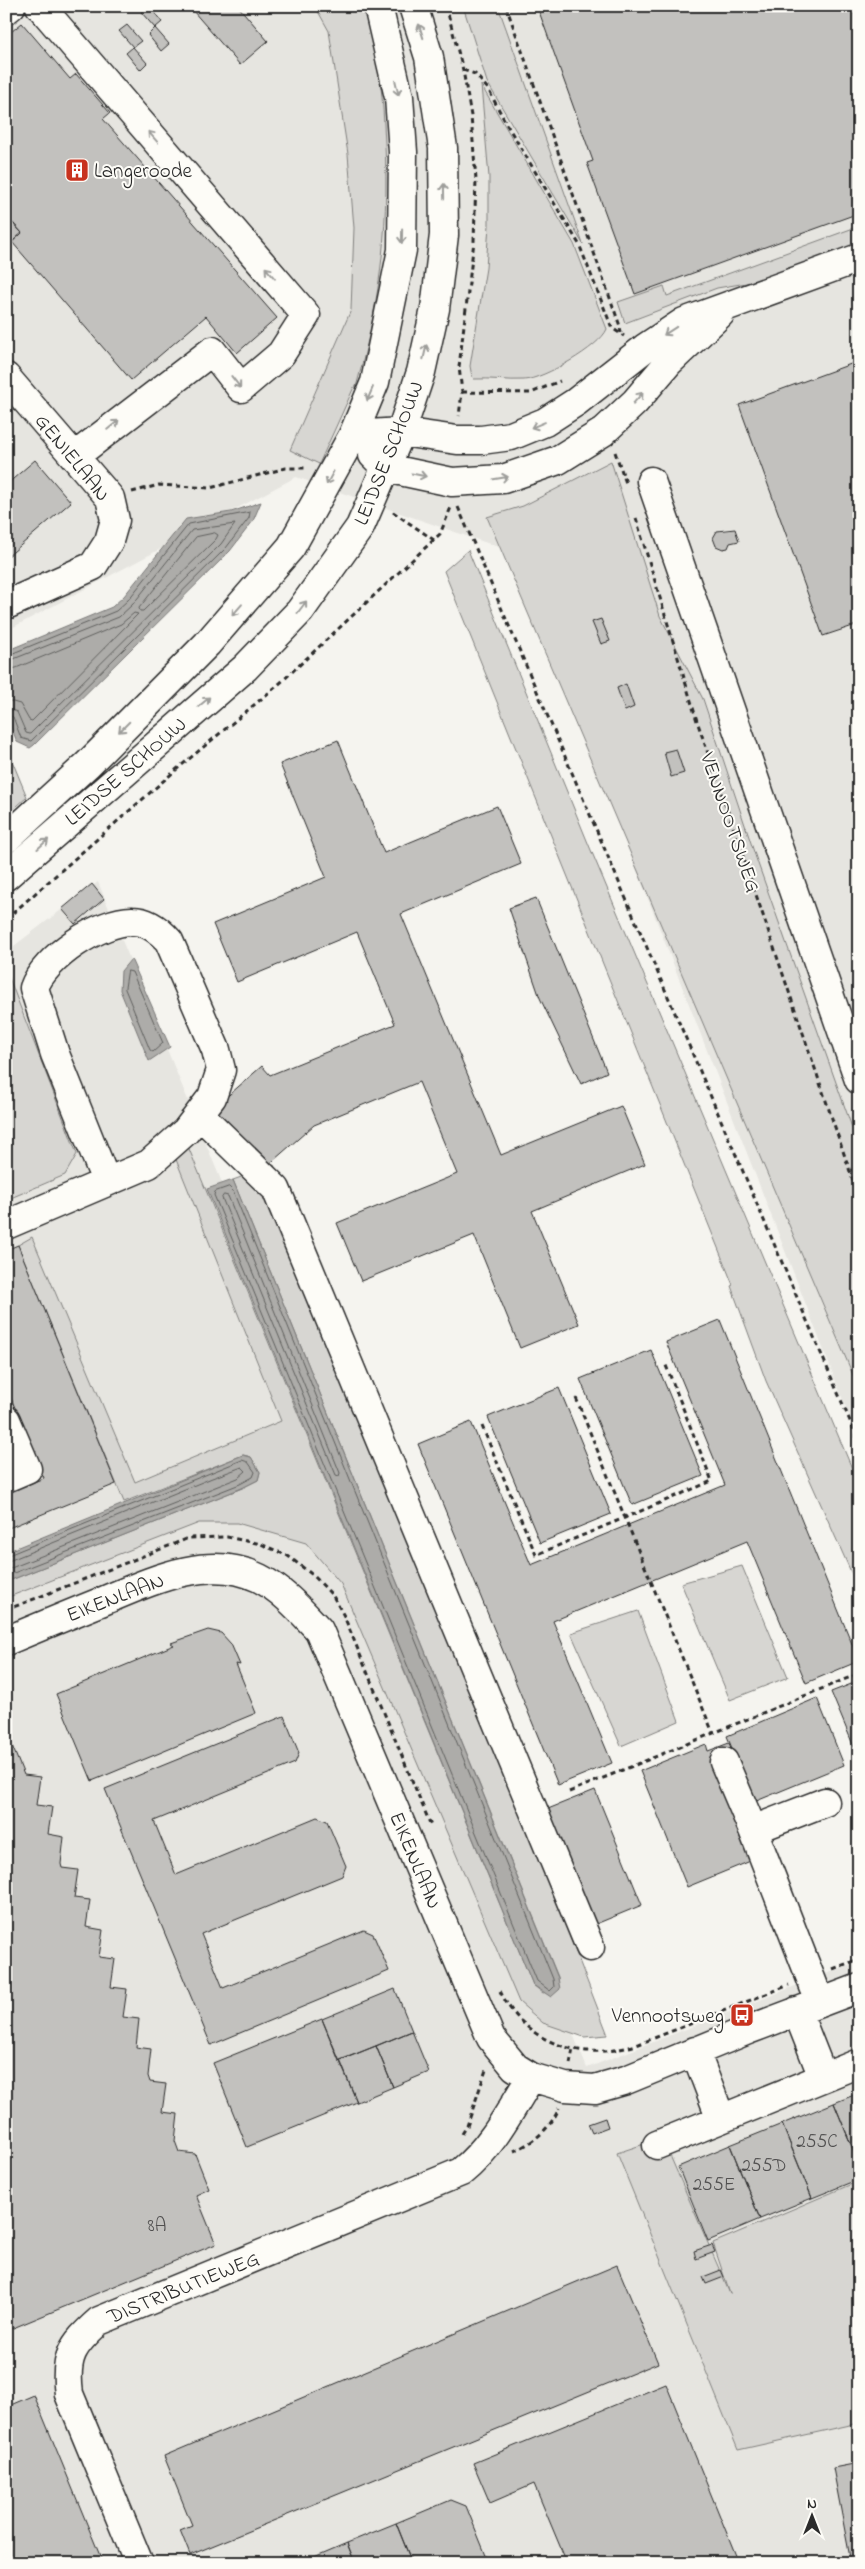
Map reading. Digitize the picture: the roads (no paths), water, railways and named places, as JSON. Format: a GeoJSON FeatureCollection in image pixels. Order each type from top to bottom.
{"type":"FeatureCollection","features":[{"type":"Feature","properties":{"kind":"street"},"geometry":{"type":"LineString","coordinates":[[6,10],[11,6]]}},
{"type":"Feature","properties":{"kind":"street"},"geometry":{"type":"LineString","coordinates":[[40,6],[306,315],[281,354],[241,388],[212,351],[75,456]]}},
{"type":"Feature","properties":{"kind":"street","name":"LEIDSE SCHOUW"},"geometry":{"type":"LineString","coordinates":[[6,839],[88,764],[206,644],[291,547],[330,479],[352,435],[375,382],[402,250],[400,97],[378,6]]}},
{"type":"Feature","properties":{"kind":"street","name":"LEIDSE SCHOUW"},"geometry":{"type":"LineString","coordinates":[[6,876],[245,668],[300,611],[360,527],[401,432],[421,372],[435,309],[444,235],[443,148],[429,57],[413,6]]}},
{"type":"Feature","properties":{"kind":"street"},"geometry":{"type":"LineString","coordinates":[[352,435],[401,432],[457,440],[481,440],[511,436],[545,422],[645,348],[684,322],[859,258]]}},
{"type":"Feature","properties":{"kind":"street"},"geometry":{"type":"LineString","coordinates":[[352,435],[386,468],[452,482],[503,479],[558,460],[603,432],[635,402],[669,362],[730,304]]}},
{"type":"Feature","properties":{"kind":"street","name":"GENIELAAN"},"geometry":{"type":"LineString","coordinates":[[6,377],[110,498],[115,520],[109,541],[93,566],[6,606]]}},
{"type":"Feature","properties":{"kind":"street","name":"VENNOOTSWEG"},"geometry":{"type":"LineString","coordinates":[[640,487],[859,1080]]}},
{"type":"Feature","properties":{"kind":"street"},"geometry":{"type":"LineString","coordinates":[[6,1225],[96,1188],[114,1177],[149,1164],[186,1132],[212,1097],[221,1070],[216,1050],[169,941],[158,928],[134,921],[113,925],[82,938],[68,948],[37,980],[34,988],[55,1054],[114,1177]]}},
{"type":"Feature","properties":{"kind":"street"},"geometry":{"type":"LineString","coordinates":[[199,1114],[276,1189],[590,1947]]}},
{"type":"Feature","properties":{"kind":"street"},"geometry":{"type":"LineString","coordinates":[[6,1420],[27,1469],[6,1478]]}},
{"type":"Feature","properties":{"kind":"street","name":"EIKENLAAN"},"geometry":{"type":"LineString","coordinates":[[6,1641],[160,1577],[199,1569],[227,1568],[259,1577],[291,1599],[319,1630],[491,2038],[515,2067],[530,2077],[565,2087],[595,2089],[626,2080],[808,2006],[859,1988]]}},
{"type":"Feature","properties":{"kind":"street"},"geometry":{"type":"LineString","coordinates":[[724,1762],[753,1830],[810,1976],[808,2006],[823,2077]]}},
{"type":"Feature","properties":{"kind":"street"},"geometry":{"type":"LineString","coordinates":[[753,1830],[825,1802]]}},
{"type":"Feature","properties":{"kind":"street"},"geometry":{"type":"LineString","coordinates":[[695,2051],[721,2119]]}},
{"type":"Feature","properties":{"kind":"street"},"geometry":{"type":"LineString","coordinates":[[657,2145],[859,2063]]}},
{"type":"Feature","properties":{"kind":"street","name":"DISTRIBUTIEWEG"},"geometry":{"type":"LineString","coordinates":[[139,2563],[69,2394],[67,2374],[70,2354],[80,2338],[100,2321],[461,2172],[478,2158],[493,2138],[530,2077]]}},
{"type":"Feature","properties":{"kind":"water"},"geometry":{"type":"Polygon","coordinates":[[[261,502],[253,521],[230,551],[34,745],[30,748],[17,742],[6,713],[6,651],[112,607],[124,596],[186,519],[231,512],[261,502]]]}},
{"type":"Feature","properties":{"kind":"water"},"geometry":{"type":"Polygon","coordinates":[[[131,959],[170,1047],[149,1061],[120,990],[121,971],[131,959]]]}},
{"type":"Feature","properties":{"kind":"water"},"geometry":{"type":"Polygon","coordinates":[[[233,1180],[558,1978],[560,1989],[551,1997],[533,1985],[207,1189],[233,1180]]]}},
{"type":"Feature","properties":{"kind":"water"},"geometry":{"type":"Polygon","coordinates":[[[243,1455],[251,1457],[260,1472],[258,1480],[6,1582],[6,1552],[243,1455]]]}},
{"type":"Feature","properties":{"kind":"place","name":"Langeroode"},"geometry":{"type":"Point","coordinates":[77,170]}},
{"type":"Feature","properties":{"kind":"place","name":"Vennootsweg"},"geometry":{"type":"Point","coordinates":[742,2015]}}]}
